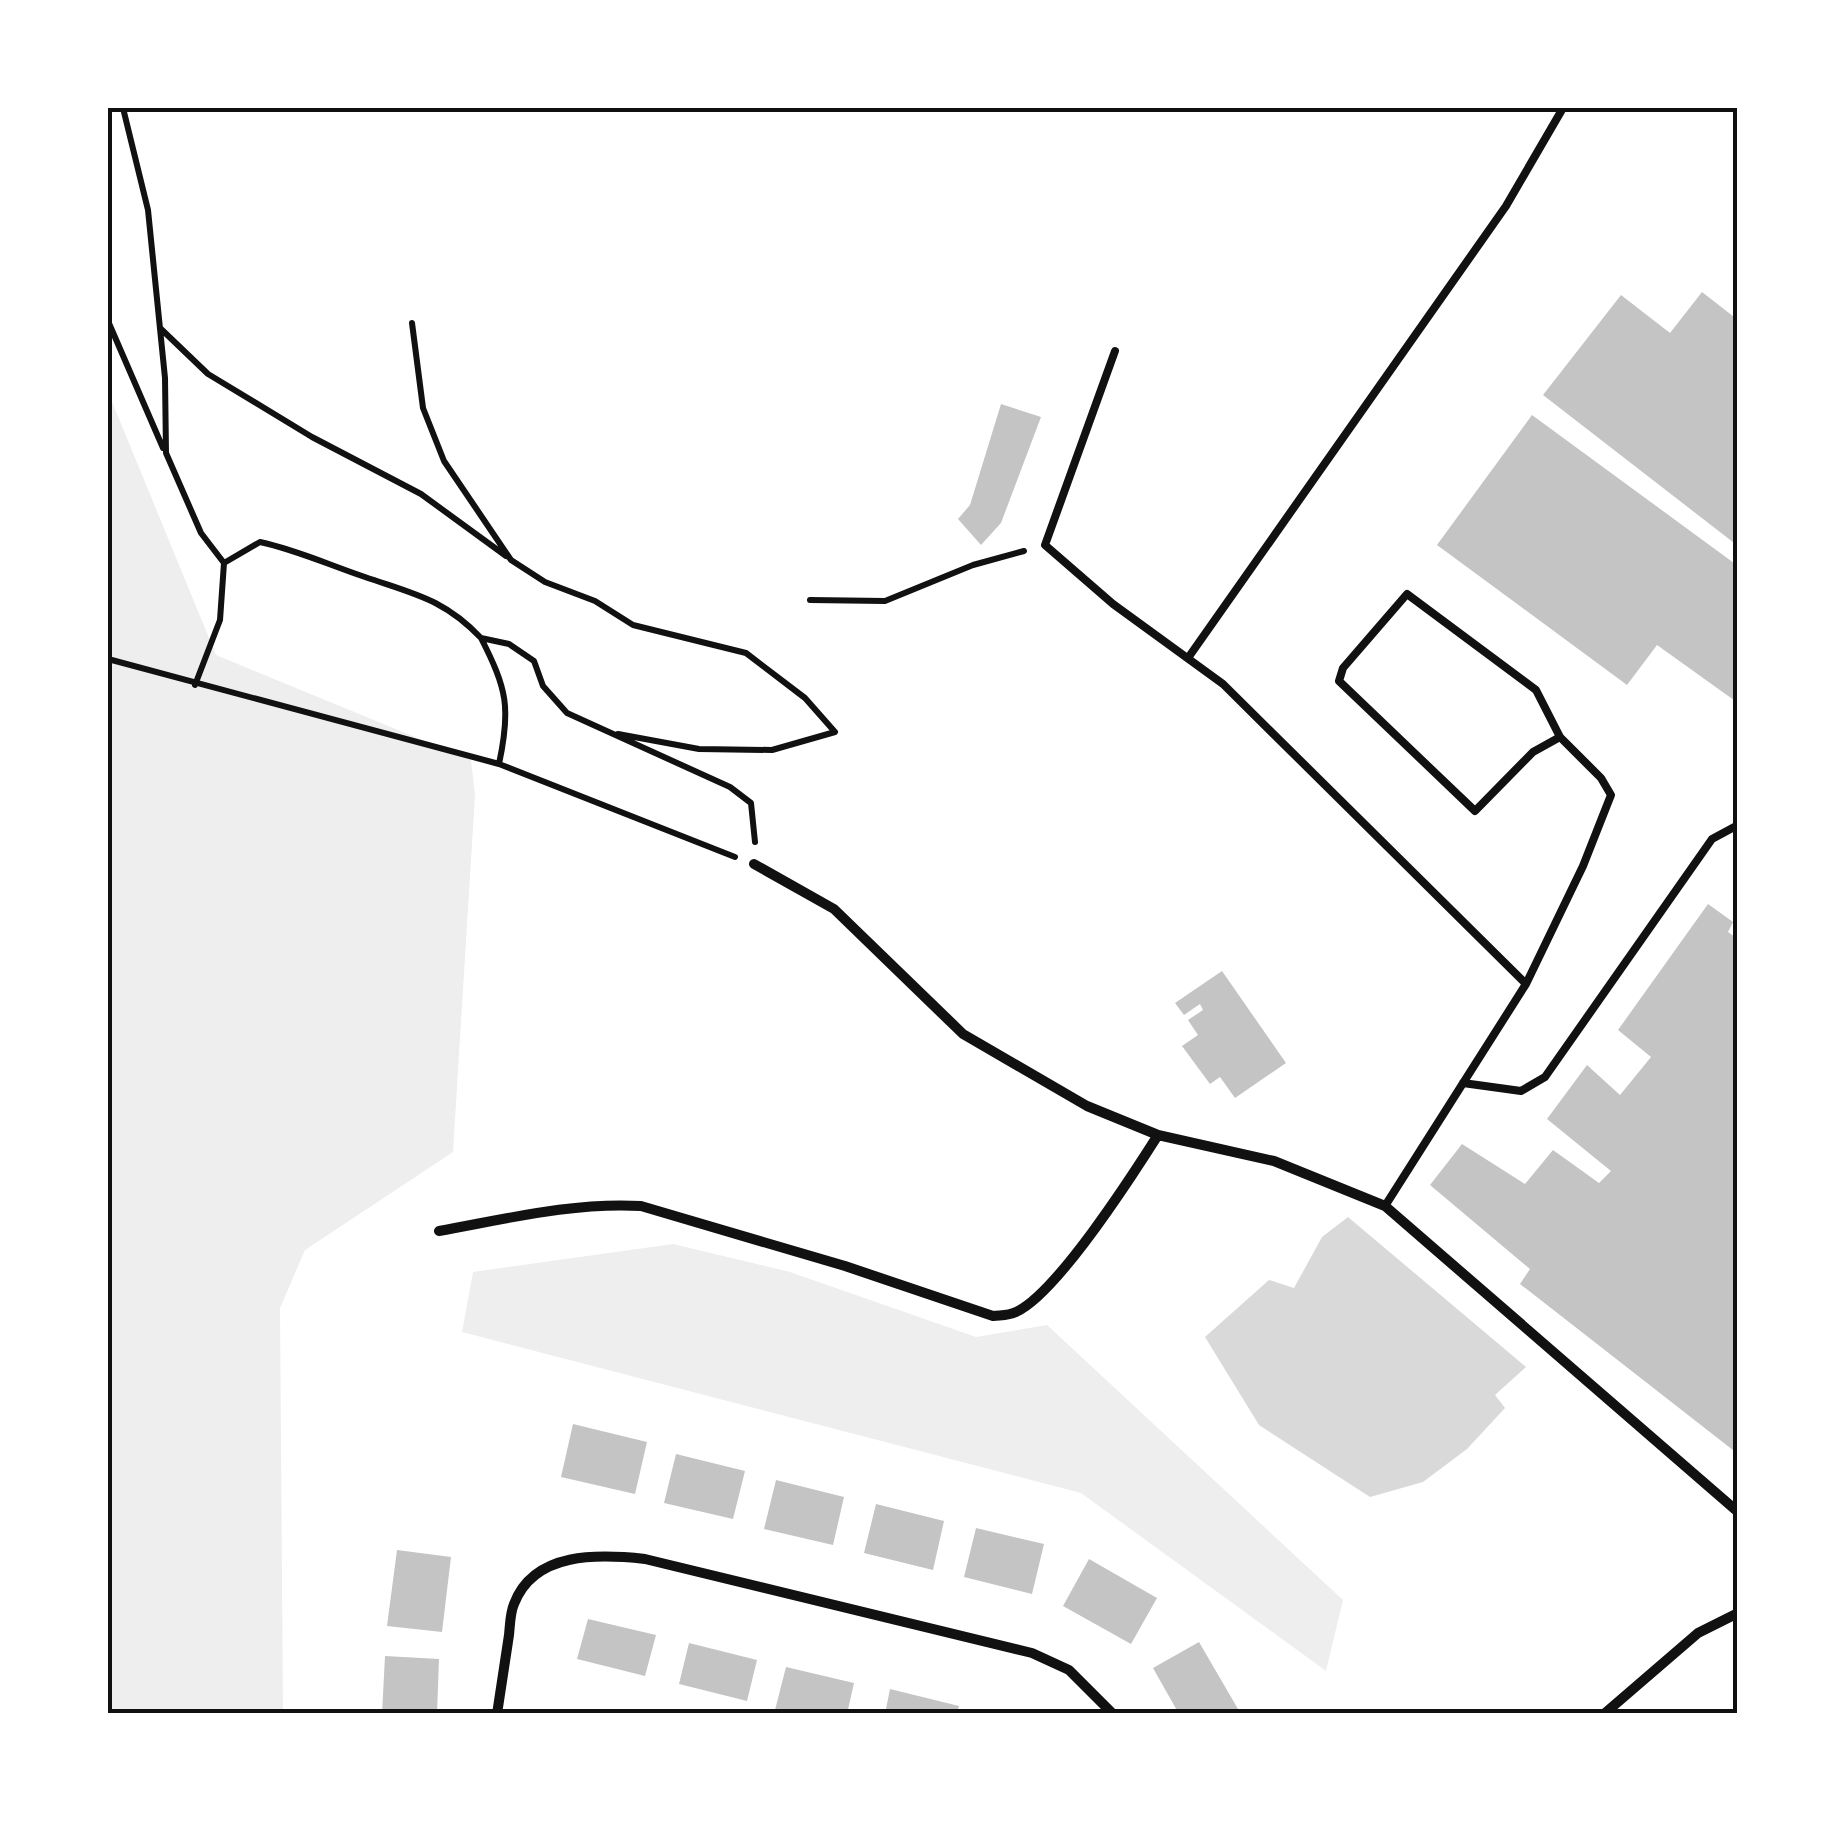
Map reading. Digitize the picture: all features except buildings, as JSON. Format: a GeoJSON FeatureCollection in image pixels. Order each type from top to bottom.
{"type":"FeatureCollection","features":[{"type":"Feature","properties":{"kind":"street"},"geometry":{"type":"LineString","coordinates":[[754,864],[834,909],[963,1034],[1087,1106],[1158,1136],[1274,1161],[1384,1206],[1738,1512]]}},
{"type":"Feature","properties":{"kind":"street"},"geometry":{"type":"LineString","coordinates":[[439,1231],[564,1208],[641,1206],[845,1266],[992,1316],[1012,1314],[1055,1278],[1158,1136]]}},
{"type":"Feature","properties":{"kind":"street"},"geometry":{"type":"LineString","coordinates":[[497,1714],[514,1604],[529,1581],[552,1564],[580,1556],[610,1555],[645,1559],[1032,1653],[1070,1670],[1113,1714]]}},
{"type":"Feature","properties":{"kind":"street"},"geometry":{"type":"LineString","coordinates":[[1604,1714],[1698,1633],[1738,1614]]}},
{"type":"Feature","properties":{"kind":"lane"},"geometry":{"type":"LineString","coordinates":[[1188,658],[1506,206],[1563,108]]}},
{"type":"Feature","properties":{"kind":"lane"},"geometry":{"type":"LineString","coordinates":[[1115,351],[1045,545],[1113,604],[1223,684],[1526,984]]}},
{"type":"Feature","properties":{"kind":"lane"},"geometry":{"type":"LineString","coordinates":[[1384,1206],[1526,984],[1583,866],[1611,794],[1560,737],[1536,690],[1407,594],[1342,668],[1339,680],[1474,811],[1533,752],[1560,737]]}},
{"type":"Feature","properties":{"kind":"lane"},"geometry":{"type":"LineString","coordinates":[[1463,1083],[1522,1092],[1545,1076],[1712,839],[1738,824]]}},
{"type":"Feature","properties":{"kind":"path"},"geometry":{"type":"LineString","coordinates":[[123,108],[148,210],[165,378],[166,453]]}},
{"type":"Feature","properties":{"kind":"path"},"geometry":{"type":"LineString","coordinates":[[108,321],[202,533],[224,563],[220,620],[195,684]]}},
{"type":"Feature","properties":{"kind":"path"},"geometry":{"type":"LineString","coordinates":[[412,323],[423,408],[444,462],[511,560]]}},
{"type":"Feature","properties":{"kind":"path"},"geometry":{"type":"LineString","coordinates":[[160,328],[208,374],[312,437],[421,494],[545,582],[595,601],[633,626],[746,653],[805,698],[834,732],[772,750],[698,749],[607,732]]}},
{"type":"Feature","properties":{"kind":"path"},"geometry":{"type":"LineString","coordinates":[[224,563],[260,542],[301,551],[365,577],[417,592],[462,618],[481,638],[502,680],[508,723],[499,764]]}},
{"type":"Feature","properties":{"kind":"path"},"geometry":{"type":"LineString","coordinates":[[810,600],[886,601],[972,565],[1045,545]]}},
{"type":"Feature","properties":{"kind":"path"},"geometry":{"type":"LineString","coordinates":[[108,659],[499,764],[754,864],[756,826],[750,802],[730,787],[567,714],[543,686],[534,661],[509,644],[481,638]]}},
{"type":"Feature","properties":{"kind":"shaded area"},"geometry":{"type":"Polygon","coordinates":[[[108,392],[216,655],[471,760],[475,795],[453,1152],[305,1250],[280,1308],[283,1713],[108,1713],[108,392]]]}},
{"type":"Feature","properties":{"kind":"shaded area"},"geometry":{"type":"Polygon","coordinates":[[[1348,1217],[1526,1367],[1495,1395],[1505,1408],[1467,1449],[1423,1482],[1370,1497],[1259,1425],[1205,1337],[1269,1280],[1294,1288],[1322,1237],[1348,1217]]]}},
{"type":"Feature","properties":{"kind":"shaded area"},"geometry":{"type":"Polygon","coordinates":[[[673,1244],[790,1272],[976,1337],[1047,1325],[1343,1600],[1326,1671],[1081,1493],[462,1332],[473,1272],[673,1244]]]}}]}
